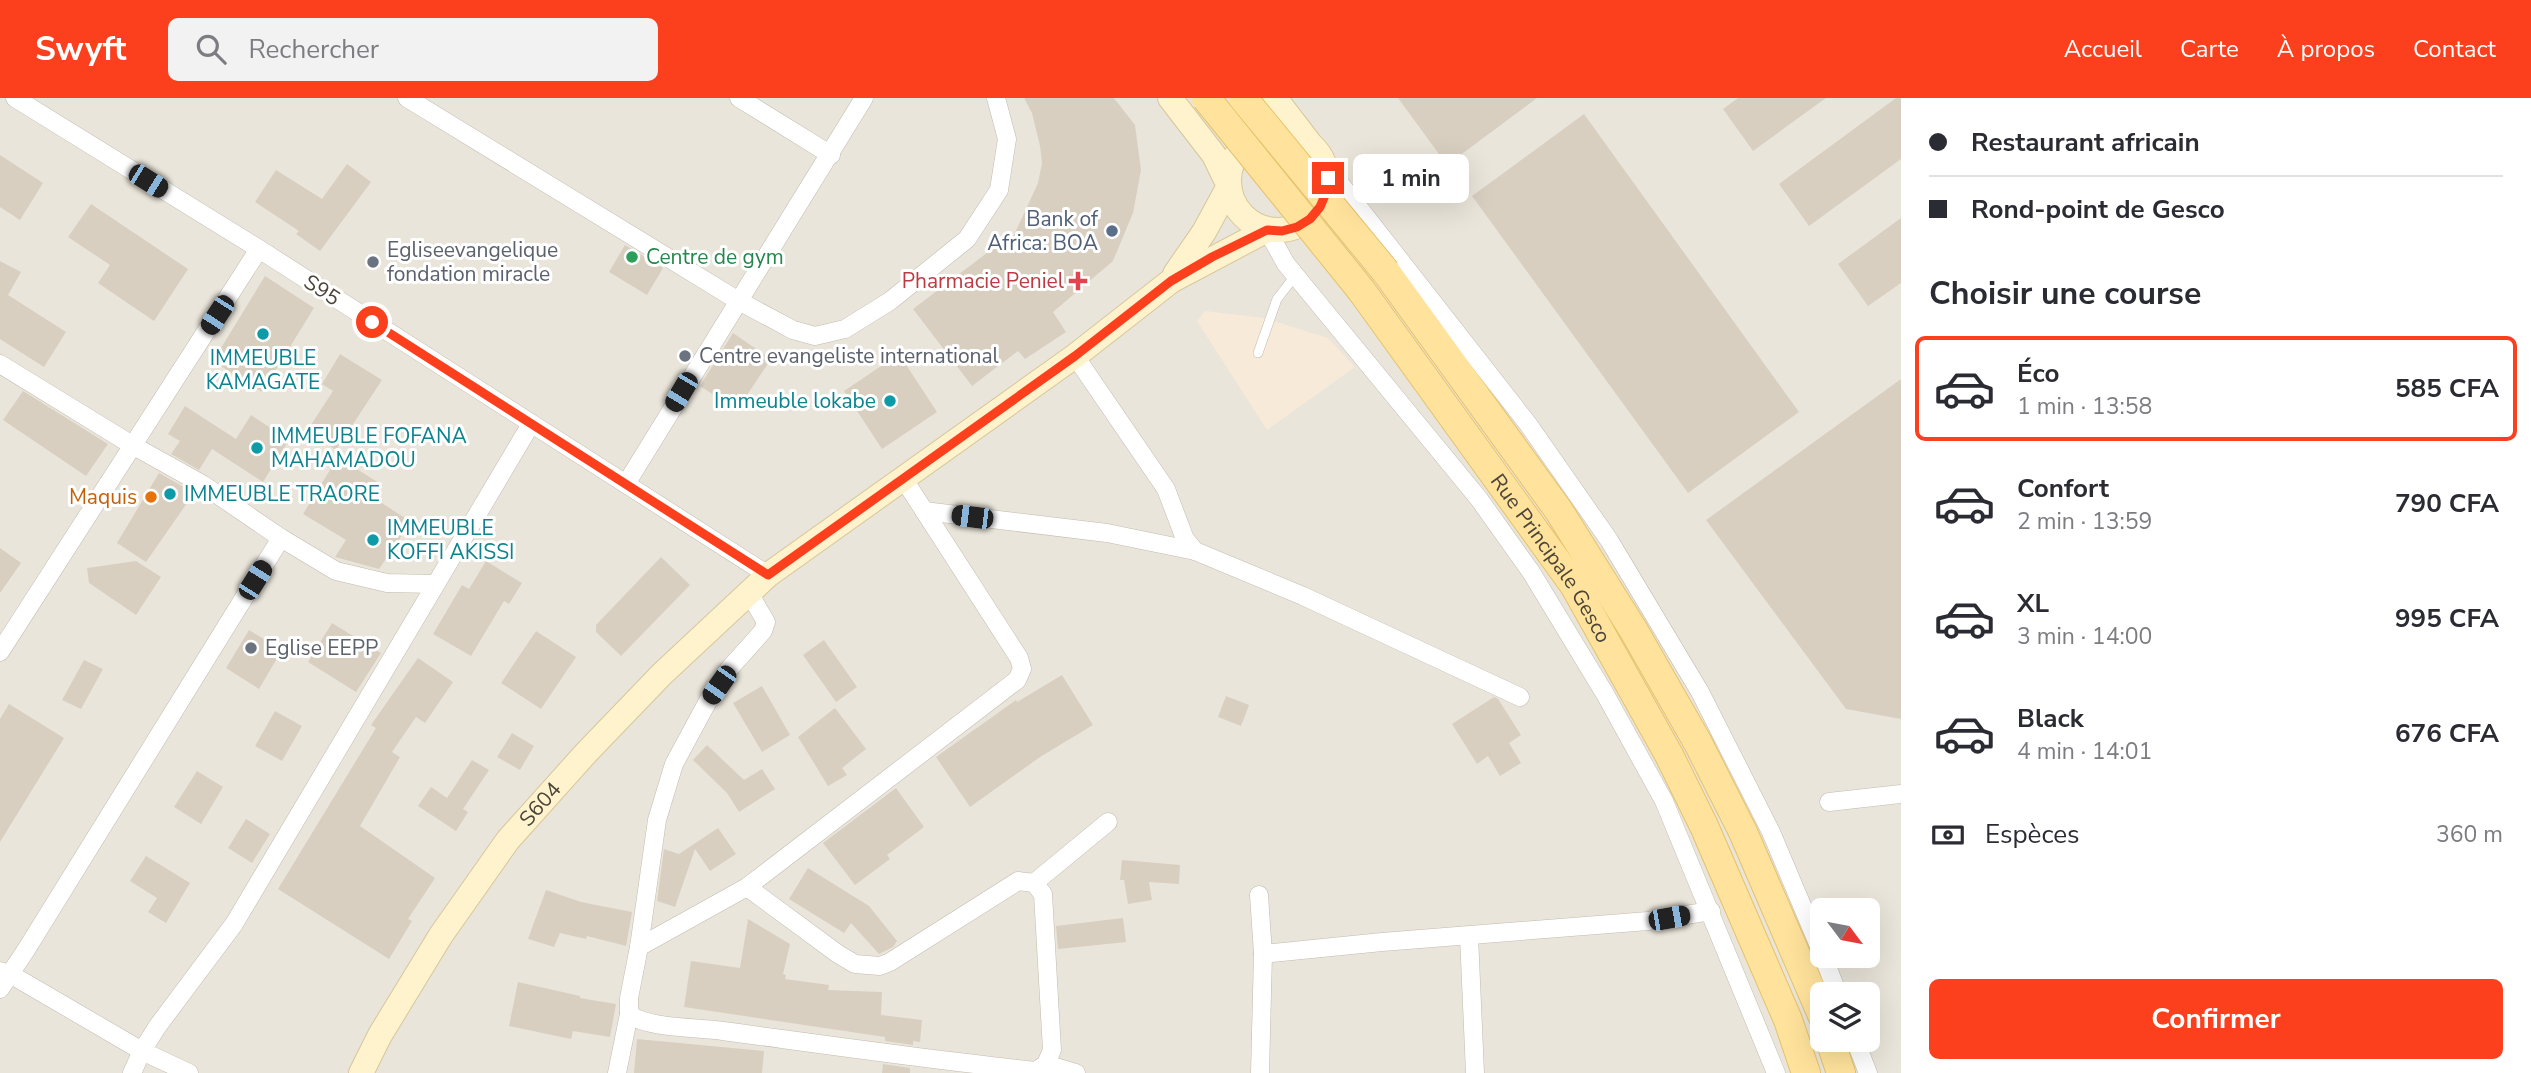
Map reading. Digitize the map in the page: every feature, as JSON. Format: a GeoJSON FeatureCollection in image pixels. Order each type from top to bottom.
{"type":"FeatureCollection","features":[{"type":"Feature","properties":{"kind":"main road","name":"Rue Principale Gesco"},"geometry":{"type":"LineString","coordinates":[[1206,98],[1361,290],[1574,585],[1669,755],[1704,826],[1788,1020],[1806,1073]]}},
{"type":"Feature","properties":{"kind":"main road","name":"Rue Principale Gesco"},"geometry":{"type":"LineString","coordinates":[[1243,98],[1385,272],[1559,511],[1634,631],[1699,743],[1743,832],[1810,987]]}},
{"type":"Feature","properties":{"kind":"main road"},"geometry":{"type":"LineString","coordinates":[[1834,1052],[1841,1073]]}},
{"type":"Feature","properties":{"kind":"street","name":"S95"},"geometry":{"type":"LineString","coordinates":[[15,98],[259,250],[768,575]]}},
{"type":"Feature","properties":{"kind":"street"},"geometry":{"type":"LineString","coordinates":[[407,98],[737,300],[793,330],[815,336],[845,329],[890,301],[967,239],[999,191],[1007,139],[996,98]]}},
{"type":"Feature","properties":{"kind":"street"},"geometry":{"type":"LineString","coordinates":[[739,98],[831,155]]}},
{"type":"Feature","properties":{"kind":"street"},"geometry":{"type":"LineString","coordinates":[[626,484],[864,98]]}},
{"type":"Feature","properties":{"kind":"street"},"geometry":{"type":"LineString","coordinates":[[1170,98],[1214,155],[1232,201],[1241,214],[1253,224],[1267,230],[1282,231],[1297,227],[1310,219],[1320,207],[1326,193],[1328,178],[1324,163]]}},
{"type":"Feature","properties":{"kind":"street"},"geometry":{"type":"LineString","coordinates":[[1275,98],[1528,424],[1609,540],[1700,692],[1771,832],[1810,925]]}},
{"type":"Feature","properties":{"kind":"street"},"geometry":{"type":"LineString","coordinates":[[1171,281],[1204,232],[1228,186],[1236,155],[1247,143],[1261,135],[1278,132],[1308,142]]}},
{"type":"Feature","properties":{"kind":"street"},"geometry":{"type":"LineString","coordinates":[[1267,230],[1295,276],[1479,499],[1531,572],[1605,694],[1664,801],[1776,1073]]}},
{"type":"Feature","properties":{"kind":"street"},"geometry":{"type":"LineString","coordinates":[[1171,281],[1267,230]]}},
{"type":"Feature","properties":{"kind":"street"},"geometry":{"type":"LineString","coordinates":[[0,652],[259,250]]}},
{"type":"Feature","properties":{"kind":"street","name":"S604"},"geometry":{"type":"LineString","coordinates":[[361,1073],[380,1035],[441,935],[508,840],[662,674],[768,575],[1075,356],[1171,281]]}},
{"type":"Feature","properties":{"kind":"street"},"geometry":{"type":"LineString","coordinates":[[1075,356],[1166,489],[1185,539],[1195,551]]}},
{"type":"Feature","properties":{"kind":"street"},"geometry":{"type":"LineString","coordinates":[[0,364],[132,445],[202,484],[281,538],[336,571],[387,583],[435,584]]}},
{"type":"Feature","properties":{"kind":"street"},"geometry":{"type":"LineString","coordinates":[[132,1073],[142,1051],[234,924],[531,424]]}},
{"type":"Feature","properties":{"kind":"street"},"geometry":{"type":"LineString","coordinates":[[639,947],[747,887],[1017,680],[1022,669],[1019,658],[903,478]]}},
{"type":"Feature","properties":{"kind":"street"},"geometry":{"type":"LineString","coordinates":[[924,511],[1107,533],[1195,551],[1347,616],[1520,697]]}},
{"type":"Feature","properties":{"kind":"street"},"geometry":{"type":"LineString","coordinates":[[189,1073],[3,978],[281,538]]}},
{"type":"Feature","properties":{"kind":"street"},"geometry":{"type":"LineString","coordinates":[[617,1073],[629,1014],[629,998],[657,820],[674,764],[708,701],[729,669],[763,631],[766,622],[748,593]]}},
{"type":"Feature","properties":{"kind":"street"},"geometry":{"type":"LineString","coordinates":[[1829,802],[1901,794]]}},
{"type":"Feature","properties":{"kind":"street"},"geometry":{"type":"LineString","coordinates":[[1034,883],[1108,822]]}},
{"type":"Feature","properties":{"kind":"street"},"geometry":{"type":"LineString","coordinates":[[629,1014],[640,1022],[707,1028],[927,1059],[1036,1071],[1046,1064],[1052,1050],[1044,894],[1034,883],[1018,881],[890,962],[868,967],[855,964],[838,954],[747,887]]}},
{"type":"Feature","properties":{"kind":"street"},"geometry":{"type":"LineString","coordinates":[[1259,895],[1264,954],[1260,1073]]}},
{"type":"Feature","properties":{"kind":"street"},"geometry":{"type":"LineString","coordinates":[[1264,954],[1648,921],[1711,911]]}},
{"type":"Feature","properties":{"kind":"street"},"geometry":{"type":"LineString","coordinates":[[1469,936],[1475,1073]]}},
{"type":"Feature","properties":{"kind":"street"},"geometry":{"type":"LineString","coordinates":[[1860,1052],[1868,1073]]}},
{"type":"Feature","properties":{"kind":"street"},"geometry":{"type":"LineString","coordinates":[[1046,1064],[1076,1073]]}},
{"type":"Feature","properties":{"kind":"lane"},"geometry":{"type":"LineString","coordinates":[[1258,353],[1277,299],[1295,276]]}},
{"type":"Feature","properties":{"kind":"shaded area"},"geometry":{"type":"Polygon","coordinates":[[[0,98],[1901,98],[1901,1073],[0,1073],[0,98]]]}},
{"type":"Feature","properties":{"kind":"shaded area"},"geometry":{"type":"Polygon","coordinates":[[[1205,311],[1264,318],[1328,338],[1355,367],[1267,430],[1197,321],[1205,311]]]}},
{"type":"Feature","properties":{"kind":"building"},"geometry":{"type":"Polygon","coordinates":[[[1024,98],[1114,98],[1135,125],[1141,170],[1133,213],[1113,261],[1053,312],[1066,332],[1025,359],[1018,351],[972,386],[913,309],[1014,235],[1038,183],[1042,163],[1032,113],[1024,98]]]}},
{"type":"Feature","properties":{"kind":"building"},"geometry":{"type":"Polygon","coordinates":[[[1398,98],[1537,98],[1447,165],[1398,98]]]}},
{"type":"Feature","properties":{"kind":"building"},"geometry":{"type":"Polygon","coordinates":[[[1738,98],[1826,98],[1753,151],[1723,109],[1738,98]]]}},
{"type":"Feature","properties":{"kind":"building"},"geometry":{"type":"Polygon","coordinates":[[[1896,98],[1901,98],[1901,159],[1809,226],[1779,184],[1896,98]]]}},
{"type":"Feature","properties":{"kind":"building"},"geometry":{"type":"Polygon","coordinates":[[[1584,114],[1799,412],[1688,493],[1472,196],[1584,114]]]}},
{"type":"Feature","properties":{"kind":"building"},"geometry":{"type":"Polygon","coordinates":[[[0,155],[43,183],[20,220],[0,207],[0,155]]]}},
{"type":"Feature","properties":{"kind":"building"},"geometry":{"type":"Polygon","coordinates":[[[347,164],[371,182],[320,251],[296,234],[299,231],[255,202],[276,170],[322,199],[347,164]]]}},
{"type":"Feature","properties":{"kind":"building"},"geometry":{"type":"Polygon","coordinates":[[[91,204],[188,269],[154,321],[98,283],[110,265],[68,237],[91,204]]]}},
{"type":"Feature","properties":{"kind":"building"},"geometry":{"type":"Polygon","coordinates":[[[1901,218],[1901,283],[1868,306],[1838,264],[1901,218]]]}},
{"type":"Feature","properties":{"kind":"building"},"geometry":{"type":"Polygon","coordinates":[[[625,245],[663,268],[647,295],[609,272],[625,245]]]}},
{"type":"Feature","properties":{"kind":"building"},"geometry":{"type":"Polygon","coordinates":[[[0,261],[21,272],[8,295],[66,332],[44,367],[0,339],[0,261]]]}},
{"type":"Feature","properties":{"kind":"building","name":"IMMEUBLE KAMAGATE"},"geometry":{"type":"Polygon","coordinates":[[[265,276],[314,308],[262,392],[213,361],[265,276]]]}},
{"type":"Feature","properties":{"kind":"building"},"geometry":{"type":"Polygon","coordinates":[[[733,333],[771,359],[737,410],[700,386],[733,333]]]}},
{"type":"Feature","properties":{"kind":"building"},"geometry":{"type":"Polygon","coordinates":[[[340,354],[382,380],[336,450],[307,431],[333,391],[322,384],[340,354]]]}},
{"type":"Feature","properties":{"kind":"building","name":"Immeuble lokabe"},"geometry":{"type":"Polygon","coordinates":[[[899,354],[937,412],[882,449],[844,391],[899,354]]]}},
{"type":"Feature","properties":{"kind":"building"},"geometry":{"type":"Polygon","coordinates":[[[1901,379],[1901,719],[1846,709],[1706,520],[1901,379]]]}},
{"type":"Feature","properties":{"kind":"building"},"geometry":{"type":"Polygon","coordinates":[[[23,391],[108,444],[86,476],[3,420],[23,391]]]}},
{"type":"Feature","properties":{"kind":"building"},"geometry":{"type":"Polygon","coordinates":[[[185,406],[236,439],[251,415],[289,440],[263,482],[212,449],[199,470],[171,454],[180,441],[168,434],[185,406]]]}},
{"type":"Feature","properties":{"kind":"building"},"geometry":{"type":"Polygon","coordinates":[[[338,457],[379,483],[371,496],[411,522],[379,569],[335,557],[346,540],[303,514],[338,457]]]}},
{"type":"Feature","properties":{"kind":"building"},"geometry":{"type":"Polygon","coordinates":[[[159,473],[194,493],[146,562],[117,543],[159,473]]]}},
{"type":"Feature","properties":{"kind":"building"},"geometry":{"type":"Polygon","coordinates":[[[0,548],[21,563],[0,593],[0,548]]]}},
{"type":"Feature","properties":{"kind":"building"},"geometry":{"type":"Polygon","coordinates":[[[661,557],[690,585],[621,656],[596,632],[596,625],[661,557]]]}},
{"type":"Feature","properties":{"kind":"building"},"geometry":{"type":"Polygon","coordinates":[[[136,561],[161,577],[136,615],[89,583],[87,568],[136,561]]]}},
{"type":"Feature","properties":{"kind":"building"},"geometry":{"type":"Polygon","coordinates":[[[486,561],[522,583],[509,604],[504,601],[471,656],[433,634],[462,585],[469,589],[486,561]]]}},
{"type":"Feature","properties":{"kind":"building"},"geometry":{"type":"Polygon","coordinates":[[[332,623],[381,653],[356,692],[308,662],[332,623]]]}},
{"type":"Feature","properties":{"kind":"building"},"geometry":{"type":"Polygon","coordinates":[[[249,630],[282,650],[259,689],[226,668],[249,630]]]}},
{"type":"Feature","properties":{"kind":"building"},"geometry":{"type":"Polygon","coordinates":[[[536,631],[576,657],[541,709],[501,683],[536,631]]]}},
{"type":"Feature","properties":{"kind":"building"},"geometry":{"type":"Polygon","coordinates":[[[824,640],[857,687],[836,702],[803,655],[824,640]]]}},
{"type":"Feature","properties":{"kind":"building"},"geometry":{"type":"Polygon","coordinates":[[[418,658],[453,682],[425,723],[416,717],[392,752],[400,757],[360,826],[435,878],[408,919],[412,921],[389,959],[278,889],[376,728],[371,725],[418,658]]]}},
{"type":"Feature","properties":{"kind":"building"},"geometry":{"type":"Polygon","coordinates":[[[84,660],[103,669],[81,709],[62,700],[84,660]]]}},
{"type":"Feature","properties":{"kind":"building"},"geometry":{"type":"Polygon","coordinates":[[[1062,675],[1093,725],[1040,757],[970,807],[936,757],[1016,700],[1017,702],[1062,675]]]}},
{"type":"Feature","properties":{"kind":"building"},"geometry":{"type":"Polygon","coordinates":[[[762,686],[790,735],[762,752],[733,703],[762,686]]]}},
{"type":"Feature","properties":{"kind":"building"},"geometry":{"type":"Polygon","coordinates":[[[1226,696],[1249,705],[1241,726],[1218,717],[1226,696]]]}},
{"type":"Feature","properties":{"kind":"building"},"geometry":{"type":"Polygon","coordinates":[[[1494,697],[1498,699],[1521,735],[1509,743],[1521,763],[1500,776],[1488,756],[1477,764],[1452,724],[1494,697]]]}},
{"type":"Feature","properties":{"kind":"building"},"geometry":{"type":"Polygon","coordinates":[[[9,704],[64,738],[0,842],[0,719],[9,704]]]}},
{"type":"Feature","properties":{"kind":"building"},"geometry":{"type":"Polygon","coordinates":[[[835,708],[866,749],[842,768],[847,775],[828,786],[798,737],[835,708]]]}},
{"type":"Feature","properties":{"kind":"building"},"geometry":{"type":"Polygon","coordinates":[[[275,711],[302,726],[282,761],[255,746],[275,711]]]}},
{"type":"Feature","properties":{"kind":"building"},"geometry":{"type":"Polygon","coordinates":[[[512,733],[534,746],[520,770],[497,757],[512,733]]]}},
{"type":"Feature","properties":{"kind":"building"},"geometry":{"type":"Polygon","coordinates":[[[707,745],[744,780],[762,769],[775,789],[739,812],[727,793],[693,760],[707,745]]]}},
{"type":"Feature","properties":{"kind":"building"},"geometry":{"type":"Polygon","coordinates":[[[472,760],[489,770],[463,809],[468,812],[456,831],[418,806],[431,787],[447,798],[472,760]]]}},
{"type":"Feature","properties":{"kind":"building"},"geometry":{"type":"Polygon","coordinates":[[[197,771],[223,787],[201,824],[174,807],[197,771]]]}},
{"type":"Feature","properties":{"kind":"building"},"geometry":{"type":"Polygon","coordinates":[[[896,788],[924,827],[887,855],[890,859],[855,885],[823,843],[896,788]]]}},
{"type":"Feature","properties":{"kind":"building"},"geometry":{"type":"Polygon","coordinates":[[[246,819],[270,834],[252,863],[228,848],[246,819]]]}},
{"type":"Feature","properties":{"kind":"building"},"geometry":{"type":"Polygon","coordinates":[[[718,828],[736,854],[710,871],[695,849],[675,907],[657,901],[664,849],[679,854],[718,828]]]}},
{"type":"Feature","properties":{"kind":"building"},"geometry":{"type":"Polygon","coordinates":[[[146,856],[190,883],[166,923],[148,912],[157,898],[130,881],[146,856]]]}},
{"type":"Feature","properties":{"kind":"building"},"geometry":{"type":"Polygon","coordinates":[[[1122,860],[1180,865],[1179,884],[1149,882],[1152,900],[1128,904],[1124,880],[1120,880],[1122,860]]]}},
{"type":"Feature","properties":{"kind":"building"},"geometry":{"type":"Polygon","coordinates":[[[808,868],[869,906],[897,941],[893,947],[879,954],[851,923],[844,933],[789,899],[808,868]]]}},
{"type":"Feature","properties":{"kind":"building"},"geometry":{"type":"Polygon","coordinates":[[[546,890],[581,902],[632,912],[626,946],[587,936],[586,939],[560,933],[554,947],[528,939],[546,890]]]}},
{"type":"Feature","properties":{"kind":"building"},"geometry":{"type":"Polygon","coordinates":[[[1123,918],[1126,942],[1058,949],[1056,926],[1123,918]]]}},
{"type":"Feature","properties":{"kind":"building"},"geometry":{"type":"Polygon","coordinates":[[[748,919],[790,944],[783,974],[786,975],[785,979],[829,985],[828,990],[882,992],[881,1015],[922,1020],[920,1042],[913,1041],[913,1045],[885,1041],[885,1037],[684,1007],[691,961],[740,968],[748,919]]]}},
{"type":"Feature","properties":{"kind":"building"},"geometry":{"type":"Polygon","coordinates":[[[518,982],[616,1004],[610,1037],[573,1031],[571,1039],[509,1026],[518,982]]]}},
{"type":"Feature","properties":{"kind":"building"},"geometry":{"type":"Polygon","coordinates":[[[637,1039],[764,1051],[762,1073],[634,1073],[637,1039]]]}},
{"type":"Feature","properties":{"kind":"building"},"geometry":{"type":"Polygon","coordinates":[[[883,1064],[910,1068],[910,1073],[882,1073],[883,1064]]]}},
{"type":"Feature","properties":{"kind":"place","name":"Bank of Africa: BOA"},"geometry":{"type":"Point","coordinates":[1112,231]}},
{"type":"Feature","properties":{"kind":"place","name":"Centre de gym"},"geometry":{"type":"Point","coordinates":[632,257]}},
{"type":"Feature","properties":{"kind":"place","name":"Egliseevangelique fondation miracle"},"geometry":{"type":"Point","coordinates":[373,262]}},
{"type":"Feature","properties":{"kind":"place","name":"Pharmacie Peniel"},"geometry":{"type":"Point","coordinates":[1078,281]}},
{"type":"Feature","properties":{"kind":"place","name":"IMMEUBLE KAMAGATE"},"geometry":{"type":"Point","coordinates":[263,334]}},
{"type":"Feature","properties":{"kind":"place","name":"Centre evangeliste international"},"geometry":{"type":"Point","coordinates":[685,356]}},
{"type":"Feature","properties":{"kind":"place","name":"Immeuble lokabe"},"geometry":{"type":"Point","coordinates":[890,401]}},
{"type":"Feature","properties":{"kind":"place","name":"IMMEUBLE FOFANA MAHAMADOU"},"geometry":{"type":"Point","coordinates":[257,448]}},
{"type":"Feature","properties":{"kind":"place","name":"IMMEUBLE TRAORE"},"geometry":{"type":"Point","coordinates":[170,494]}},
{"type":"Feature","properties":{"kind":"place","name":"Maquis"},"geometry":{"type":"Point","coordinates":[151,497]}},
{"type":"Feature","properties":{"kind":"place","name":"IMMEUBLE KOFFI AKISSI"},"geometry":{"type":"Point","coordinates":[373,540]}},
{"type":"Feature","properties":{"kind":"place","name":"Eglise EEPP"},"geometry":{"type":"Point","coordinates":[251,648]}},
{"type":"Feature","properties":{"kind":"route"},"geometry":{"type":"LineString","coordinates":[[372,322],[768,575],[1075,356],[1171,281],[1267,230],[1282,231],[1297,227],[1310,219],[1320,207],[1328,178]]}}]}
